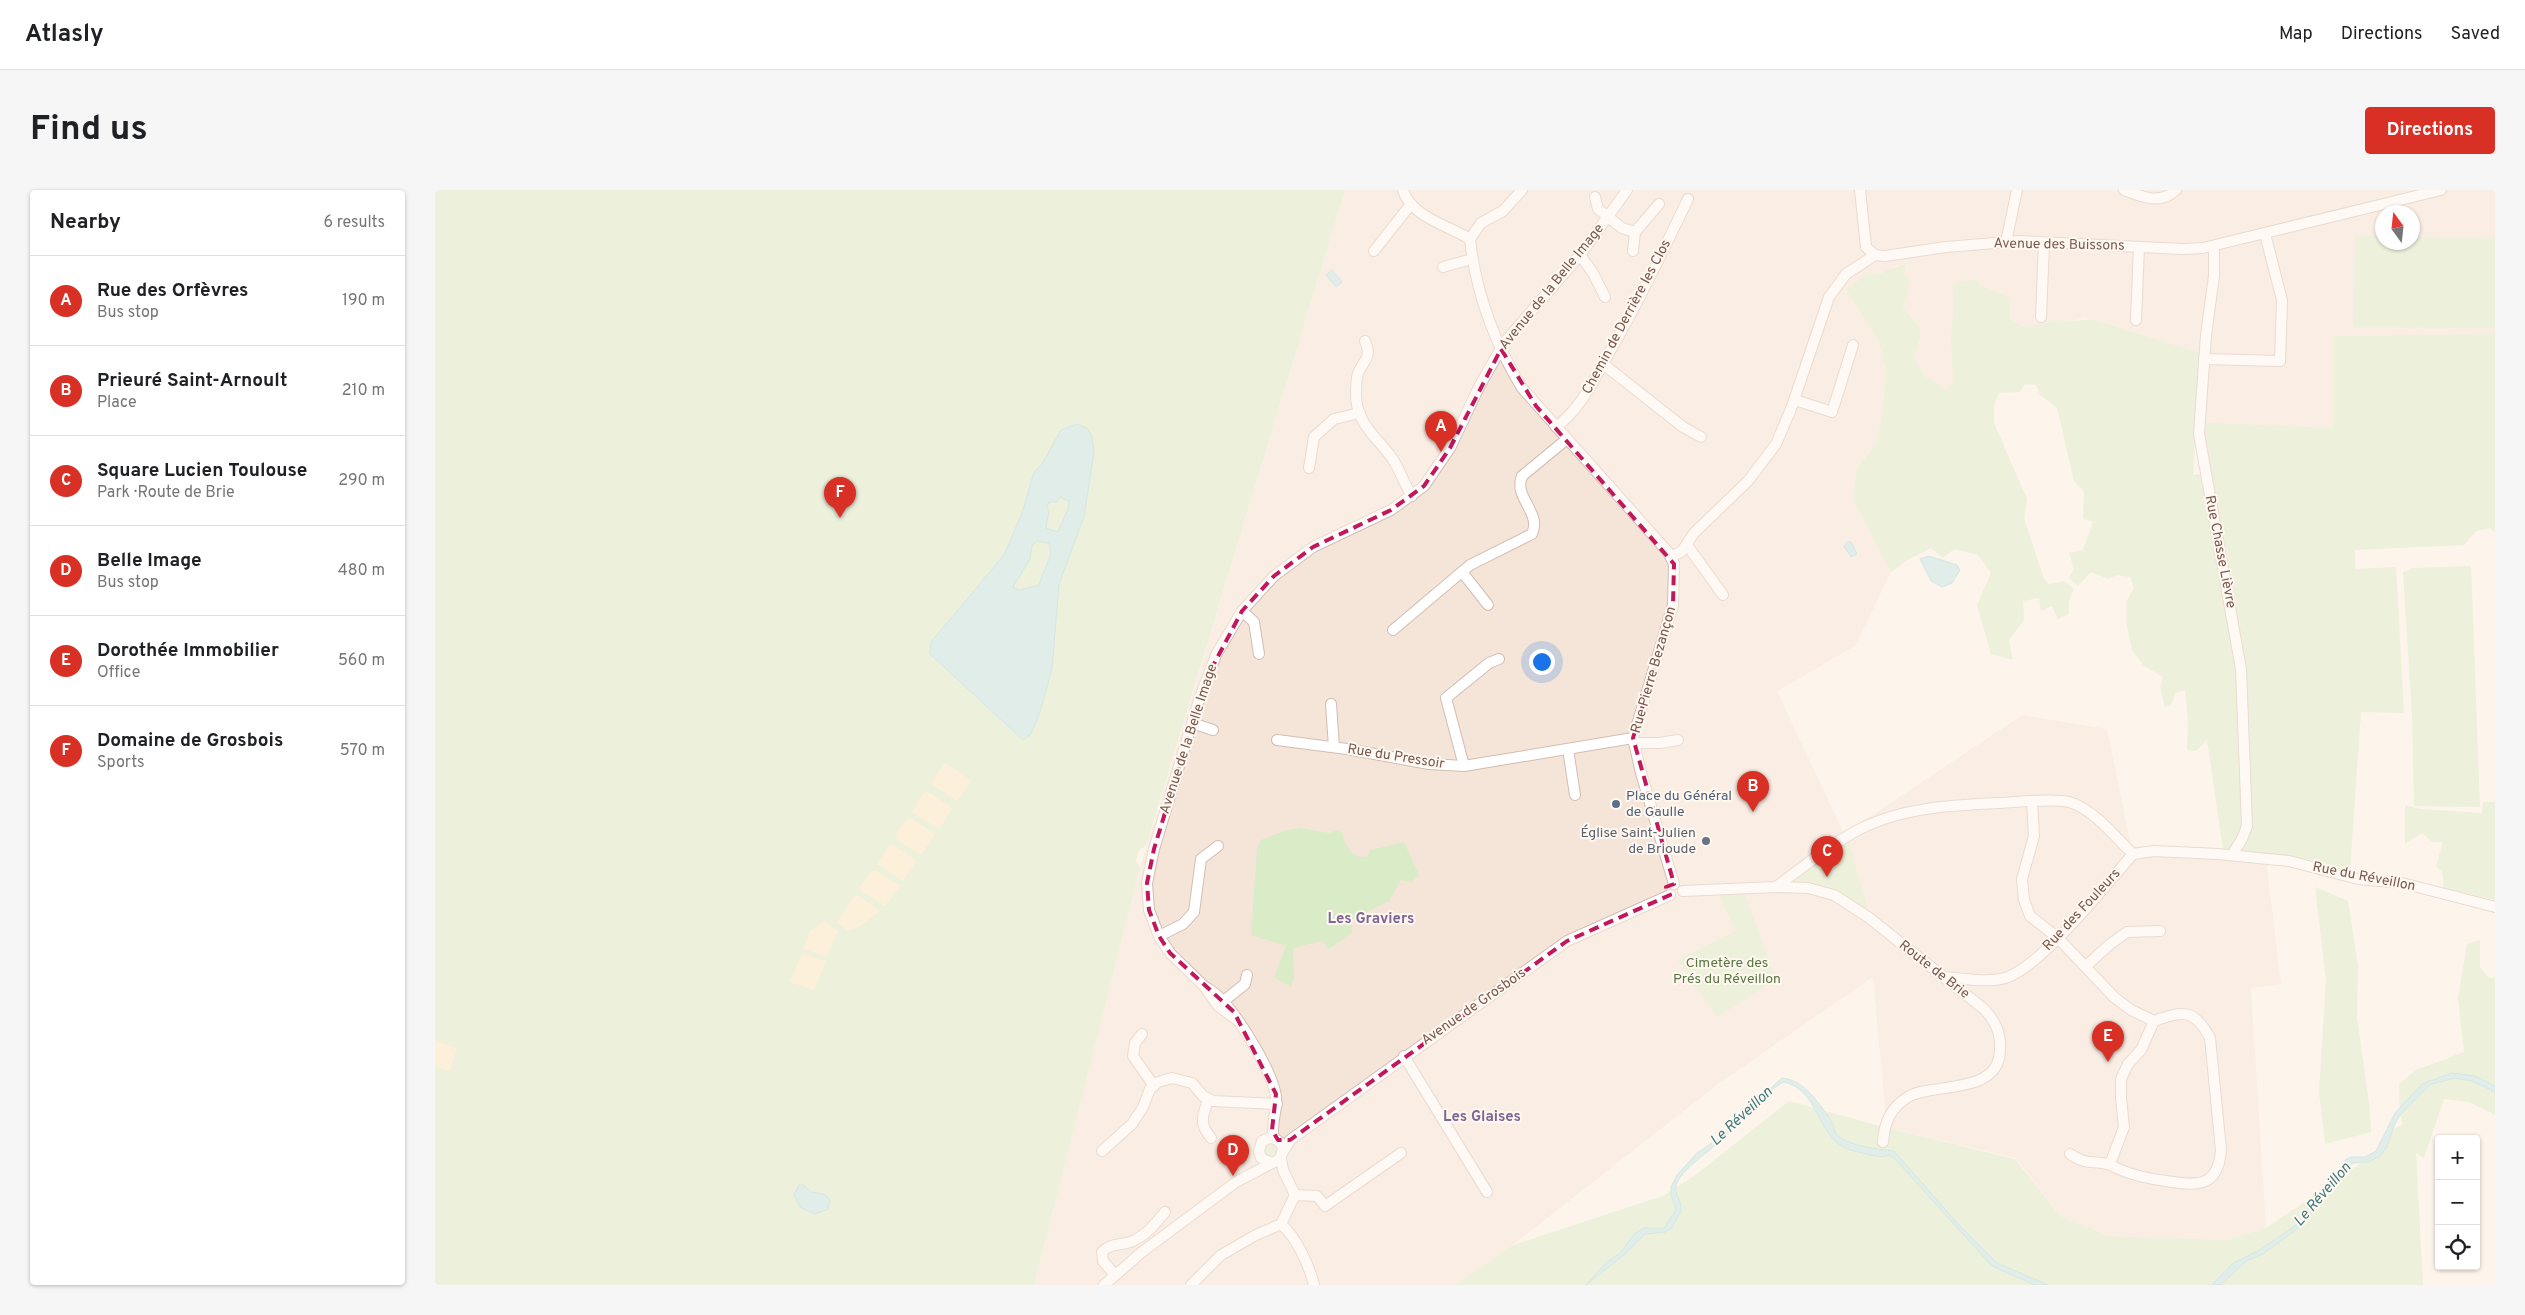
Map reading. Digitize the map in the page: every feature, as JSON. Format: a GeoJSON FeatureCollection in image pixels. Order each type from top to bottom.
{"type":"FeatureCollection","features":[{"type":"Feature","properties":{"kind":"street"},"geometry":{"type":"LineString","coordinates":[[1403,190],[1405,198],[1411,204],[1470,239]]}},
{"type":"Feature","properties":{"kind":"street"},"geometry":{"type":"LineString","coordinates":[[1522,190],[1503,211],[1481,223],[1470,239],[1480,296],[1501,349],[1522,388],[1671,557],[1678,555],[1694,533],[1761,465],[1785,428],[1829,297],[1847,274],[1875,255],[1866,247],[1860,190]]}},
{"type":"Feature","properties":{"kind":"street","name":"Avenue de la Belle Image"},"geometry":{"type":"LineString","coordinates":[[1276,1139],[1272,1130],[1274,1104],[1271,1082],[1237,1020],[1170,953],[1159,936],[1149,910],[1147,883],[1154,849],[1192,723],[1216,655],[1242,611],[1274,576],[1313,548],[1391,510],[1424,486],[1441,463],[1479,387],[1511,333],[1580,255],[1626,190]]}},
{"type":"Feature","properties":{"kind":"street"},"geometry":{"type":"LineString","coordinates":[[2006,242],[2017,190]]}},
{"type":"Feature","properties":{"kind":"street"},"geometry":{"type":"LineString","coordinates":[[2124,190],[2141,197],[2157,199],[2170,195],[2176,190]]}},
{"type":"Feature","properties":{"kind":"street","name":"Avenue des Buissons"},"geometry":{"type":"LineString","coordinates":[[1875,255],[1885,256],[2006,242],[2183,249],[2214,246],[2265,234],[2412,193],[2441,190]]}},
{"type":"Feature","properties":{"kind":"street"},"geometry":{"type":"LineString","coordinates":[[1595,197],[1598,209],[1622,228],[1635,232]]}},
{"type":"Feature","properties":{"kind":"street","name":"Chemin de Derrière les Clos"},"geometry":{"type":"LineString","coordinates":[[1556,427],[1573,414],[1603,364],[1632,313],[1688,199]]}},
{"type":"Feature","properties":{"kind":"street"},"geometry":{"type":"LineString","coordinates":[[1374,251],[1411,204]]}},
{"type":"Feature","properties":{"kind":"street"},"geometry":{"type":"LineString","coordinates":[[1633,251],[1635,232],[1659,204]]}},
{"type":"Feature","properties":{"kind":"street"},"geometry":{"type":"LineString","coordinates":[[2204,359],[2280,361],[2281,300],[2265,234]]}},
{"type":"Feature","properties":{"kind":"street"},"geometry":{"type":"LineString","coordinates":[[2041,317],[2044,243]]}},
{"type":"Feature","properties":{"kind":"street","name":"Rue Chasse Lièvre"},"geometry":{"type":"LineString","coordinates":[[2214,246],[2214,276],[2204,359],[2199,434],[2241,669],[2247,826],[2242,839],[2232,855]]}},
{"type":"Feature","properties":{"kind":"street"},"geometry":{"type":"LineString","coordinates":[[2136,320],[2139,247]]}},
{"type":"Feature","properties":{"kind":"street"},"geometry":{"type":"LineString","coordinates":[[1580,255],[1593,272],[1605,297]]}},
{"type":"Feature","properties":{"kind":"street"},"geometry":{"type":"LineString","coordinates":[[1443,267],[1473,260]]}},
{"type":"Feature","properties":{"kind":"street"},"geometry":{"type":"LineString","coordinates":[[1365,341],[1369,351],[1368,358],[1360,370],[1356,394],[1360,413],[1373,438],[1392,458],[1412,496]]}},
{"type":"Feature","properties":{"kind":"street"},"geometry":{"type":"LineString","coordinates":[[1795,400],[1832,412],[1853,345]]}},
{"type":"Feature","properties":{"kind":"street"},"geometry":{"type":"LineString","coordinates":[[1603,364],[1683,427],[1701,437]]}},
{"type":"Feature","properties":{"kind":"street"},"geometry":{"type":"LineString","coordinates":[[1309,468],[1314,437],[1334,419],[1360,413]]}},
{"type":"Feature","properties":{"kind":"street"},"geometry":{"type":"LineString","coordinates":[[1393,630],[1475,561],[1532,534],[1535,525],[1534,517],[1521,493],[1519,483],[1522,476],[1567,439]]}},
{"type":"Feature","properties":{"kind":"street"},"geometry":{"type":"LineString","coordinates":[[1687,545],[1723,595]]}},
{"type":"Feature","properties":{"kind":"street","name":"Rue Pierre Bezançon"},"geometry":{"type":"LineString","coordinates":[[1671,557],[1674,564],[1673,605],[1634,740],[1641,773],[1674,884]]}},
{"type":"Feature","properties":{"kind":"street"},"geometry":{"type":"LineString","coordinates":[[1462,572],[1489,605]]}},
{"type":"Feature","properties":{"kind":"street"},"geometry":{"type":"LineString","coordinates":[[1242,611],[1254,622],[1259,654]]}},
{"type":"Feature","properties":{"kind":"street"},"geometry":{"type":"LineString","coordinates":[[1464,766],[1447,698],[1489,663],[1499,659]]}},
{"type":"Feature","properties":{"kind":"street"},"geometry":{"type":"LineString","coordinates":[[1331,704],[1334,747]]}},
{"type":"Feature","properties":{"kind":"street"},"geometry":{"type":"LineString","coordinates":[[1192,723],[1213,730]]}},
{"type":"Feature","properties":{"kind":"street","name":"Rue du Pressoir"},"geometry":{"type":"LineString","coordinates":[[1277,740],[1334,747],[1429,764],[1464,766],[1634,740],[1660,743],[1678,740]]}},
{"type":"Feature","properties":{"kind":"street"},"geometry":{"type":"LineString","coordinates":[[1568,749],[1575,795]]}},
{"type":"Feature","properties":{"kind":"street"},"geometry":{"type":"LineString","coordinates":[[2032,801],[2034,836],[2021,879],[2024,900],[2031,916],[2058,938],[2114,997],[2131,1010],[2154,1021],[2180,1012],[2191,1015],[2203,1024],[2210,1038],[2221,1150],[2216,1174],[2207,1182],[2192,1185],[2148,1178],[2120,1170],[2110,1164],[2083,1162],[2070,1154]]}},
{"type":"Feature","properties":{"kind":"street"},"geometry":{"type":"LineString","coordinates":[[1776,887],[1860,829],[1893,817],[1918,811],[1968,805],[2032,801],[2069,802],[2090,813],[2133,854]]}},
{"type":"Feature","properties":{"kind":"street"},"geometry":{"type":"LineString","coordinates":[[1159,936],[1190,919],[1194,912],[1201,859],[1218,846]]}},
{"type":"Feature","properties":{"kind":"street","name":"Rue du Réveillon"},"geometry":{"type":"LineString","coordinates":[[2133,854],[2154,851],[2232,855],[2289,861],[2358,879],[2402,883],[2495,907]]}},
{"type":"Feature","properties":{"kind":"street","name":"Rue des Fouleurs"},"geometry":{"type":"LineString","coordinates":[[1943,977],[1989,980],[2007,978],[2020,971],[2058,938],[2133,854]]}},
{"type":"Feature","properties":{"kind":"street"},"geometry":{"type":"LineString","coordinates":[[1674,884],[1681,885],[1683,891],[1679,897],[1670,895],[1669,888],[1674,884]]}},
{"type":"Feature","properties":{"kind":"street","name":"Route de Brie"},"geometry":{"type":"LineString","coordinates":[[1683,891],[1776,887],[1808,888],[1835,895],[1868,917],[1984,1009],[1994,1020],[2001,1036],[2000,1055],[1993,1070],[1981,1079],[1965,1086],[1909,1096],[1889,1116],[1883,1142]]}},
{"type":"Feature","properties":{"kind":"street","name":"Avenue de Grosbois"},"geometry":{"type":"LineString","coordinates":[[1104,1285],[1236,1182],[1277,1158],[1290,1140],[1404,1056],[1567,941],[1670,895]]}},
{"type":"Feature","properties":{"kind":"street"},"geometry":{"type":"LineString","coordinates":[[2086,966],[2127,932],[2160,931]]}},
{"type":"Feature","properties":{"kind":"street"},"geometry":{"type":"LineString","coordinates":[[1221,1003],[1245,984],[1247,975]]}},
{"type":"Feature","properties":{"kind":"street"},"geometry":{"type":"LineString","coordinates":[[2110,1164],[2124,1127],[2121,1080],[2128,1064],[2141,1050],[2154,1021]]}},
{"type":"Feature","properties":{"kind":"street"},"geometry":{"type":"LineString","coordinates":[[1142,1034],[1135,1042],[1133,1056],[1154,1086]]}},
{"type":"Feature","properties":{"kind":"street"},"geometry":{"type":"LineString","coordinates":[[1404,1056],[1487,1192]]}},
{"type":"Feature","properties":{"kind":"street"},"geometry":{"type":"LineString","coordinates":[[1102,1151],[1132,1124],[1143,1107],[1150,1089],[1172,1078],[1192,1083],[1213,1102],[1274,1104]]}},
{"type":"Feature","properties":{"kind":"street"},"geometry":{"type":"LineString","coordinates":[[1208,1099],[1202,1120],[1203,1128],[1211,1138]]}},
{"type":"Feature","properties":{"kind":"street","name":"Avenue de la Belle Image"},"geometry":{"type":"LineString","coordinates":[[1259,1154],[1259,1147],[1274,1104]]}},
{"type":"Feature","properties":{"kind":"street"},"geometry":{"type":"LineString","coordinates":[[1276,1139],[1277,1158],[1295,1195]]}},
{"type":"Feature","properties":{"kind":"street"},"geometry":{"type":"LineString","coordinates":[[1262,1141],[1290,1140]]}},
{"type":"Feature","properties":{"kind":"street"},"geometry":{"type":"LineString","coordinates":[[1259,1154],[1263,1160],[1277,1158]]}},
{"type":"Feature","properties":{"kind":"street","name":"Avenue de Grosbois"},"geometry":{"type":"LineString","coordinates":[[1236,1182],[1254,1164],[1259,1154]]}},
{"type":"Feature","properties":{"kind":"street"},"geometry":{"type":"LineString","coordinates":[[1295,1195],[1317,1196],[1325,1206],[1401,1154]]}},
{"type":"Feature","properties":{"kind":"street"},"geometry":{"type":"LineString","coordinates":[[1191,1285],[1221,1255],[1255,1235],[1281,1224],[1295,1195]]}},
{"type":"Feature","properties":{"kind":"street"},"geometry":{"type":"LineString","coordinates":[[1115,1275],[1103,1260],[1101,1252],[1109,1246],[1135,1240],[1150,1229],[1165,1212]]}},
{"type":"Feature","properties":{"kind":"street"},"geometry":{"type":"LineString","coordinates":[[1281,1224],[1288,1230],[1310,1270],[1314,1285]]}},
{"type":"Feature","properties":{"kind":"highlighted area"},"geometry":{"type":"Polygon","coordinates":[[[1501,349],[1536,406],[1674,564],[1673,605],[1633,738],[1674,884],[1666,887],[1670,895],[1567,941],[1290,1140],[1278,1140],[1272,1130],[1276,1094],[1234,1012],[1170,953],[1159,936],[1149,910],[1147,883],[1154,849],[1206,679],[1242,611],[1274,576],[1313,547],[1391,510],[1424,486],[1450,448],[1501,349]]]}},
{"type":"Feature","properties":{"kind":"shaded area"},"geometry":{"type":"Polygon","coordinates":[[[1345,190],[2495,190],[2495,334],[2334,336],[2334,428],[2197,422],[2201,353],[2084,318],[2059,324],[2049,320],[2032,327],[2016,324],[2009,318],[2010,298],[1980,285],[1952,284],[1955,304],[1951,338],[1954,363],[1952,384],[1947,389],[1926,377],[1914,357],[1920,338],[1903,308],[1909,279],[1903,275],[1898,265],[1889,271],[1866,274],[1846,290],[1878,339],[1886,369],[1882,416],[1876,444],[1857,468],[1853,500],[1891,572],[1855,646],[1777,691],[1844,834],[2022,715],[2107,729],[2131,846],[2265,852],[2281,984],[2251,988],[2266,1228],[2226,1240],[2109,1236],[2060,1216],[2016,1158],[1887,1128],[1873,977],[1718,1084],[1513,1245],[1455,1285],[1034,1285],[1140,868],[1345,190]]]}},
{"type":"Feature","properties":{"kind":"green space"},"geometry":{"type":"Polygon","coordinates":[[[435,190],[1345,190],[1146,846],[1139,850],[1136,861],[1140,868],[1034,1285],[435,1285],[435,190]]]}},
{"type":"Feature","properties":{"kind":"green space"},"geometry":{"type":"Polygon","coordinates":[[[2355,236],[2375,236],[2375,250],[2420,250],[2420,237],[2495,238],[2495,328],[2353,327],[2355,236]]]}},
{"type":"Feature","properties":{"kind":"green space"},"geometry":{"type":"Polygon","coordinates":[[[1905,264],[1904,275],[1910,279],[1903,308],[1920,328],[1920,338],[1914,357],[1926,377],[1947,389],[1952,384],[1953,378],[1951,338],[1954,299],[1952,284],[1977,279],[1980,285],[2010,298],[2009,318],[2024,326],[2033,326],[2049,320],[2066,322],[2094,320],[2201,353],[2197,422],[2334,428],[2334,336],[2495,334],[2495,532],[2490,528],[2476,531],[2464,545],[2355,550],[2355,569],[2396,567],[2404,713],[2361,712],[2350,869],[2292,856],[2223,849],[2207,740],[2196,751],[2187,750],[2188,721],[2185,690],[2176,693],[2171,705],[2165,707],[2160,687],[2163,677],[2144,666],[2132,650],[2127,627],[2126,602],[2134,588],[2130,577],[2117,575],[2108,579],[2091,572],[2078,586],[2069,578],[2074,569],[2069,553],[2083,550],[2093,522],[2083,518],[2084,492],[2074,481],[2057,408],[2040,395],[2036,385],[2025,384],[2020,392],[1999,393],[1994,405],[1994,423],[2027,499],[2024,518],[2044,579],[2049,584],[2064,581],[2074,589],[2069,601],[2069,614],[2058,619],[2052,606],[2041,611],[2039,598],[2023,601],[2024,620],[2009,640],[2013,660],[1991,654],[1977,605],[1991,573],[1978,555],[1954,549],[1943,558],[1931,548],[1909,559],[1891,572],[1853,500],[1857,468],[1876,444],[1882,416],[1886,369],[1878,339],[1846,290],[1866,274],[1880,273],[1905,264]],[[2196,425],[2193,475],[2208,473],[2196,425]]]}},
{"type":"Feature","properties":{"kind":"green space"},"geometry":{"type":"Polygon","coordinates":[[[2471,566],[2480,807],[2414,806],[2412,715],[2403,572],[2413,568],[2471,566]]]}},
{"type":"Feature","properties":{"kind":"green space"},"geometry":{"type":"Polygon","coordinates":[[[2483,802],[2495,802],[2495,900],[2444,888],[2442,872],[2436,866],[2443,842],[2432,842],[2422,833],[2405,844],[2405,805],[2421,809],[2482,813],[2483,802]]]}},
{"type":"Feature","properties":{"kind":"green space"},"geometry":{"type":"Polygon","coordinates":[[[1300,828],[1329,833],[1337,830],[1342,832],[1350,850],[1361,857],[1367,857],[1370,850],[1404,842],[1419,875],[1412,882],[1401,880],[1389,901],[1352,920],[1352,933],[1328,950],[1323,941],[1293,948],[1294,979],[1291,987],[1274,977],[1286,946],[1251,935],[1257,849],[1261,840],[1287,830],[1300,828]]]}},
{"type":"Feature","properties":{"kind":"green space"},"geometry":{"type":"Polygon","coordinates":[[[1845,842],[1849,843],[1869,914],[1818,886],[1794,881],[1845,842]]]}},
{"type":"Feature","properties":{"kind":"green space"},"geometry":{"type":"Polygon","coordinates":[[[2315,887],[2348,901],[2358,966],[2357,1018],[2369,1103],[2371,1132],[2325,1144],[2319,1092],[2326,980],[2315,887]]]}},
{"type":"Feature","properties":{"kind":"green space","name":"Cimetère des Prés du Réveillon"},"geometry":{"type":"Polygon","coordinates":[[[1719,895],[1745,895],[1776,980],[1717,1017],[1678,960],[1736,931],[1719,895]]]}},
{"type":"Feature","properties":{"kind":"green space"},"geometry":{"type":"Polygon","coordinates":[[[2480,940],[2480,967],[2489,978],[2495,978],[2495,1115],[2469,1102],[2444,1099],[2424,1158],[2416,1153],[2423,1285],[1455,1285],[1513,1245],[1665,1195],[1698,1173],[1789,1101],[1887,1128],[2015,1159],[2060,1216],[2109,1236],[2226,1240],[2266,1228],[2388,1145],[2392,1130],[2403,1124],[2400,1115],[2399,1084],[2416,1070],[2464,1052],[2458,998],[2467,944],[2480,940]]]}},
{"type":"Feature","properties":{"kind":"green space"},"geometry":{"type":"Polygon","coordinates":[[[1268,1143],[1272,1143],[1276,1149],[1272,1155],[1268,1155],[1264,1151],[1264,1147],[1268,1143]]]}},
{"type":"Feature","properties":{"kind":"sand"},"geometry":{"type":"Polygon","coordinates":[[[945,763],[971,780],[957,801],[934,786],[932,782],[945,763]]]}},
{"type":"Feature","properties":{"kind":"sand"},"geometry":{"type":"Polygon","coordinates":[[[928,792],[953,808],[939,829],[912,812],[923,793],[928,792]]]}},
{"type":"Feature","properties":{"kind":"sand"},"geometry":{"type":"Polygon","coordinates":[[[909,817],[935,834],[921,855],[897,840],[896,834],[909,817]]]}},
{"type":"Feature","properties":{"kind":"sand"},"geometry":{"type":"Polygon","coordinates":[[[893,845],[917,861],[903,881],[877,864],[889,846],[893,845]]]}},
{"type":"Feature","properties":{"kind":"sand"},"geometry":{"type":"Polygon","coordinates":[[[871,871],[876,871],[900,886],[885,906],[859,889],[871,871]]]}},
{"type":"Feature","properties":{"kind":"sand"},"geometry":{"type":"Polygon","coordinates":[[[856,894],[880,911],[859,927],[847,930],[837,922],[856,894]]]}},
{"type":"Feature","properties":{"kind":"sand"},"geometry":{"type":"Polygon","coordinates":[[[824,921],[838,931],[827,956],[803,949],[810,932],[824,921]]]}},
{"type":"Feature","properties":{"kind":"sand"},"geometry":{"type":"Polygon","coordinates":[[[802,953],[826,961],[814,990],[790,982],[802,953]]]}},
{"type":"Feature","properties":{"kind":"sand"},"geometry":{"type":"Polygon","coordinates":[[[435,1041],[457,1048],[450,1071],[435,1067],[435,1041]]]}},
{"type":"Feature","properties":{"kind":"water"},"geometry":{"type":"Polygon","coordinates":[[[1332,270],[1342,282],[1336,287],[1326,275],[1332,270]]]}},
{"type":"Feature","properties":{"kind":"water"},"geometry":{"type":"Polygon","coordinates":[[[1077,424],[1088,429],[1092,437],[1094,452],[1084,517],[1059,584],[1052,669],[1040,712],[1031,734],[1023,740],[930,654],[931,642],[1004,555],[1022,513],[1034,472],[1042,464],[1061,430],[1077,424]],[[1060,497],[1057,502],[1049,502],[1047,506],[1049,511],[1046,528],[1058,532],[1068,509],[1069,501],[1060,497]],[[1037,541],[1032,546],[1030,559],[1013,587],[1019,590],[1039,585],[1051,553],[1049,543],[1037,541]]]}},
{"type":"Feature","properties":{"kind":"water"},"geometry":{"type":"Polygon","coordinates":[[[1847,542],[1851,542],[1857,554],[1851,557],[1844,546],[1847,542]]]}},
{"type":"Feature","properties":{"kind":"water"},"geometry":{"type":"Polygon","coordinates":[[[1929,556],[1957,565],[1960,570],[1952,583],[1942,587],[1931,581],[1920,559],[1929,556]]]}},
{"type":"Feature","properties":{"kind":"water","name":"Le Réveillon"},"geometry":{"type":"Polygon","coordinates":[[[2452,1073],[2475,1076],[2495,1086],[2495,1092],[2472,1081],[2455,1078],[2431,1084],[2400,1115],[2387,1147],[2380,1156],[2368,1162],[2352,1163],[2342,1178],[2326,1192],[2304,1224],[2263,1254],[2246,1261],[2221,1285],[2212,1285],[2232,1264],[2261,1249],[2296,1225],[2322,1187],[2341,1170],[2345,1160],[2351,1157],[2365,1157],[2376,1151],[2395,1113],[2422,1084],[2452,1073]]]}},
{"type":"Feature","properties":{"kind":"water","name":"Le Réveillon"},"geometry":{"type":"Polygon","coordinates":[[[1782,1078],[1797,1083],[1810,1093],[1830,1119],[1835,1132],[1844,1140],[1857,1145],[1894,1151],[1958,1224],[1997,1263],[2048,1285],[2035,1285],[1992,1266],[1895,1159],[1889,1155],[1881,1157],[1853,1151],[1840,1145],[1832,1138],[1810,1101],[1803,1093],[1795,1086],[1784,1082],[1761,1100],[1725,1137],[1690,1166],[1679,1179],[1676,1188],[1681,1211],[1671,1229],[1665,1232],[1645,1234],[1625,1254],[1586,1285],[1606,1263],[1620,1253],[1634,1234],[1644,1228],[1664,1228],[1676,1210],[1671,1187],[1677,1175],[1697,1153],[1719,1138],[1735,1120],[1782,1078]]]}},
{"type":"Feature","properties":{"kind":"water"},"geometry":{"type":"Polygon","coordinates":[[[799,1185],[804,1185],[811,1192],[827,1196],[830,1202],[828,1209],[815,1214],[800,1207],[794,1195],[799,1185]]]}},
{"type":"Feature","properties":{"kind":"place","name":"Rue des Orfèvres"},"geometry":{"type":"Point","coordinates":[1441,452]}},
{"type":"Feature","properties":{"kind":"place","name":"Domaine de Grosbois"},"geometry":{"type":"Point","coordinates":[840,518]}},
{"type":"Feature","properties":{"kind":"place","name":"Place du Général de Gaulle"},"geometry":{"type":"Point","coordinates":[1616,804]}},
{"type":"Feature","properties":{"kind":"place","name":"Prieuré Saint-Arnoult"},"geometry":{"type":"Point","coordinates":[1753,812]}},
{"type":"Feature","properties":{"kind":"place","name":"Église Saint-Julien de Brioude"},"geometry":{"type":"Point","coordinates":[1706,841]}},
{"type":"Feature","properties":{"kind":"place","name":"Square Lucien Toulouse"},"geometry":{"type":"Point","coordinates":[1827,877]}},
{"type":"Feature","properties":{"kind":"place","name":"Dorothée Immobilier"},"geometry":{"type":"Point","coordinates":[2108,1062]}},
{"type":"Feature","properties":{"kind":"place","name":"Belle Image"},"geometry":{"type":"Point","coordinates":[1233,1176]}},
{"type":"Feature","properties":{"kind":"district","name":"Les Graviers"},"geometry":{"type":"Point","coordinates":[1371,919]}},
{"type":"Feature","properties":{"kind":"district","name":"Les Glaises"},"geometry":{"type":"Point","coordinates":[1482,1117]}}]}
